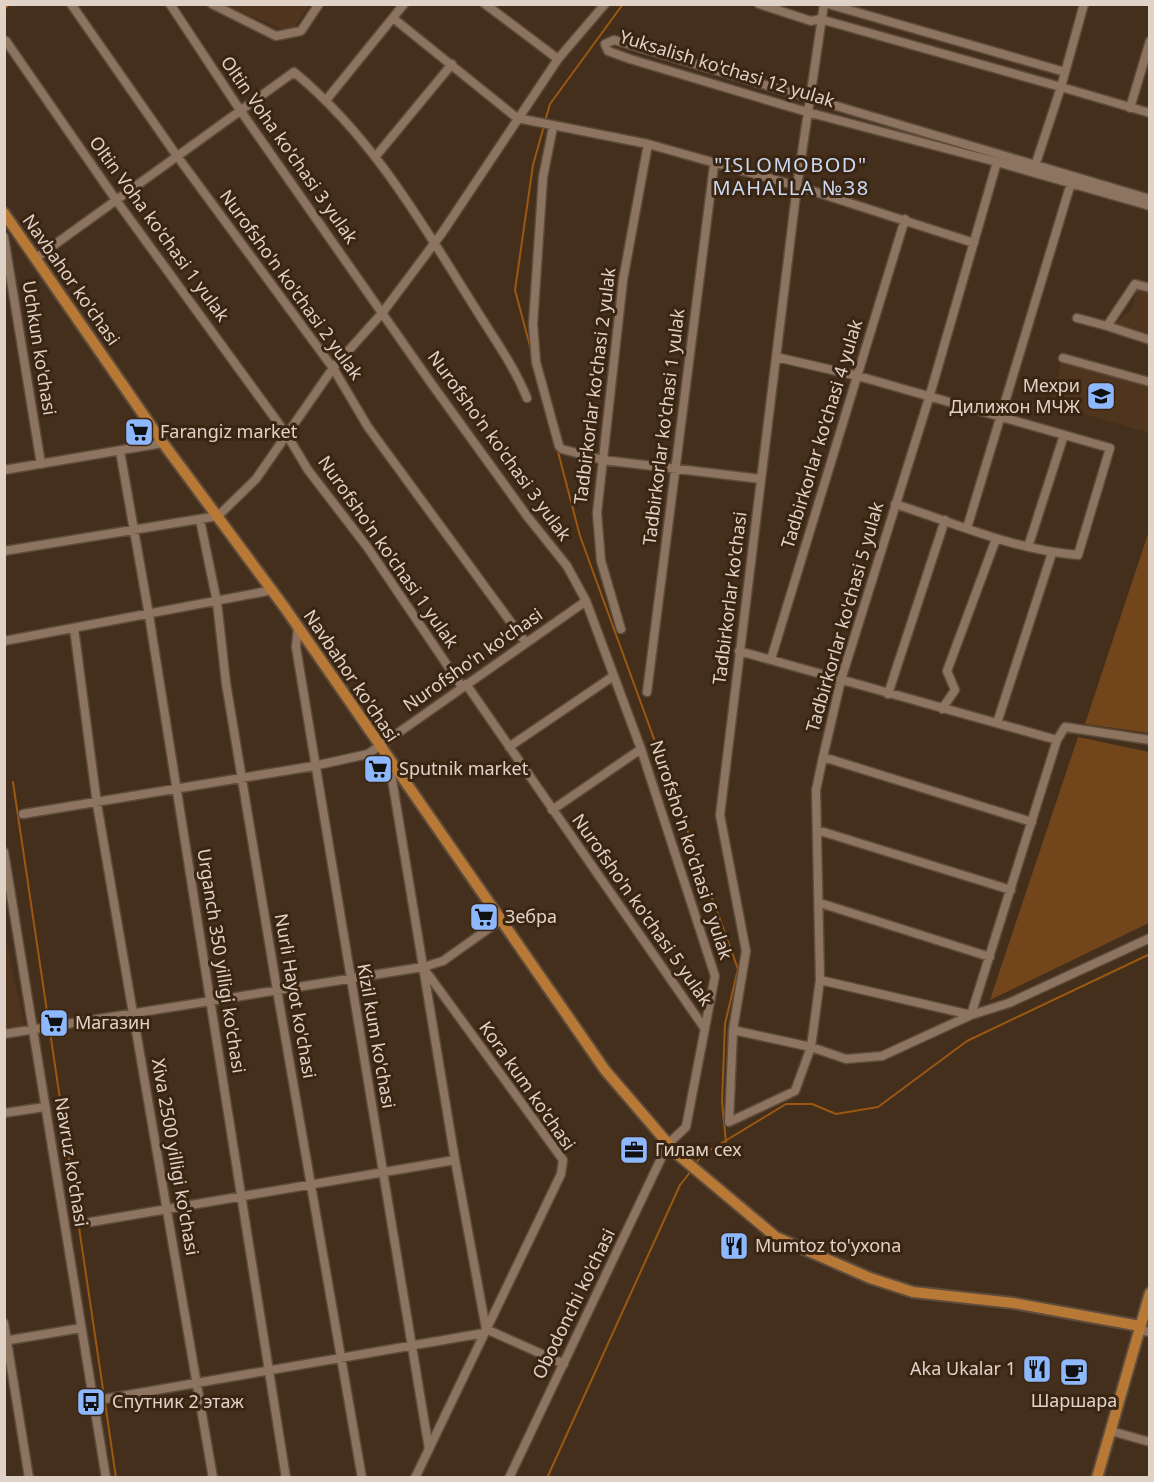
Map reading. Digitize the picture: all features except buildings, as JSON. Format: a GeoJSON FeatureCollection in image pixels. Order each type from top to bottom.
{"type":"FeatureCollection","features":[{"type":"Feature","properties":{"kind":"main road","name":"Navbahor ko'chasi"},"geometry":{"type":"LineString","coordinates":[[5,217],[36,258],[163,443],[273,590],[389,761],[502,919],[605,1070],[677,1154],[776,1237],[870,1278],[914,1292],[1013,1303],[1143,1329]]}},
{"type":"Feature","properties":{"kind":"main road"},"geometry":{"type":"LineString","coordinates":[[1097,1478],[1143,1329],[1149,1293]]}},
{"type":"Feature","properties":{"kind":"street","name":"Nurofsho'n ko'chasi 2 yulak"},"geometry":{"type":"LineString","coordinates":[[71,4],[177,156],[333,368],[368,427],[526,643]]}},
{"type":"Feature","properties":{"kind":"street","name":"Oltin Voha ko'chasi 3 yulak"},"geometry":{"type":"LineString","coordinates":[[170,4],[240,110],[383,312]]}},
{"type":"Feature","properties":{"kind":"street"},"geometry":{"type":"LineString","coordinates":[[212,4],[276,36],[302,31],[319,4]]}},
{"type":"Feature","properties":{"kind":"street"},"geometry":{"type":"LineString","coordinates":[[327,99],[404,4]]}},
{"type":"Feature","properties":{"kind":"street"},"geometry":{"type":"LineString","coordinates":[[485,4],[558,60]]}},
{"type":"Feature","properties":{"kind":"street"},"geometry":{"type":"LineString","coordinates":[[759,4],[811,21],[820,19],[1149,113]]}},
{"type":"Feature","properties":{"kind":"street"},"geometry":{"type":"LineString","coordinates":[[826,4],[1065,72]]}},
{"type":"Feature","properties":{"kind":"street","name":"Tadbirkorlar ko'chasi"},"geometry":{"type":"LineString","coordinates":[[795,1091],[729,1122],[734,1030],[747,951],[720,815],[797,186],[820,19],[826,4]]}},
{"type":"Feature","properties":{"kind":"street"},"geometry":{"type":"LineString","coordinates":[[1034,168],[1061,87],[1084,4]]}},
{"type":"Feature","properties":{"kind":"street"},"geometry":{"type":"LineString","coordinates":[[4,551],[218,516],[256,479],[333,368],[383,312],[435,241],[516,118],[558,60],[604,5]]}},
{"type":"Feature","properties":{"kind":"street"},"geometry":{"type":"LineString","coordinates":[[393,18],[516,118],[648,144],[714,165],[797,186],[974,243]]}},
{"type":"Feature","properties":{"kind":"street","name":"Yuksalish ko'chasi 12 yulak"},"geometry":{"type":"LineString","coordinates":[[1149,199],[1034,168],[809,97],[614,40],[605,44],[608,51],[630,59],[807,112],[997,162],[1034,168],[1071,183],[1149,206]]}},
{"type":"Feature","properties":{"kind":"street","name":"Oltin Voha ko'chasi 1 yulak"},"geometry":{"type":"LineString","coordinates":[[6,41],[117,200],[287,435]]}},
{"type":"Feature","properties":{"kind":"street"},"geometry":{"type":"LineString","coordinates":[[1131,108],[1149,41]]}},
{"type":"Feature","properties":{"kind":"street"},"geometry":{"type":"LineString","coordinates":[[376,156],[452,64]]}},
{"type":"Feature","properties":{"kind":"street"},"geometry":{"type":"LineString","coordinates":[[36,258],[294,72],[327,99],[376,156],[435,241],[514,367],[527,398]]}},
{"type":"Feature","properties":{"kind":"street"},"geometry":{"type":"LineString","coordinates":[[772,101],[776,87]]}},
{"type":"Feature","properties":{"kind":"street"},"geometry":{"type":"LineString","coordinates":[[546,125],[533,308],[536,362],[559,446],[562,449],[603,460],[761,479]]}},
{"type":"Feature","properties":{"kind":"street","name":"Tadbirkorlar ko'chasi 2 yulak"},"geometry":{"type":"LineString","coordinates":[[621,629],[601,561],[597,513],[623,280],[648,144]]}},
{"type":"Feature","properties":{"kind":"street","name":"Tadbirkorlar ko'chasi 5 yulak"},"geometry":{"type":"LineString","coordinates":[[795,1091],[811,1047],[820,980],[816,790],[823,757],[841,680],[929,398],[997,162]]}},
{"type":"Feature","properties":{"kind":"street","name":"Tadbirkorlar ko'chasi 1 yulak"},"geometry":{"type":"LineString","coordinates":[[647,692],[714,165]]}},
{"type":"Feature","properties":{"kind":"street"},"geometry":{"type":"LineString","coordinates":[[967,528],[1071,183]]}},
{"type":"Feature","properties":{"kind":"street","name":"Tadbirkorlar ko'chasi 4 yulak"},"geometry":{"type":"LineString","coordinates":[[771,659],[905,219]]}},
{"type":"Feature","properties":{"kind":"street","name":"Uchkun ko'chasi"},"geometry":{"type":"LineString","coordinates":[[4,237],[40,464]]}},
{"type":"Feature","properties":{"kind":"street"},"geometry":{"type":"LineString","coordinates":[[1107,326],[1135,284],[1149,288]]}},
{"type":"Feature","properties":{"kind":"street","name":"Nurofsho'n ko'chasi 3 yulak"},"geometry":{"type":"LineString","coordinates":[[383,312],[430,383],[527,516],[567,566],[586,601]]}},
{"type":"Feature","properties":{"kind":"street"},"geometry":{"type":"LineString","coordinates":[[1077,318],[1149,340]]}},
{"type":"Feature","properties":{"kind":"street"},"geometry":{"type":"LineString","coordinates":[[776,357],[858,376],[1110,448],[1078,555],[1052,553],[996,539],[895,504]]}},
{"type":"Feature","properties":{"kind":"street"},"geometry":{"type":"LineString","coordinates":[[1063,358],[1149,382]]}},
{"type":"Feature","properties":{"kind":"street","name":"Nurofsho'n ko'chasi 1 yulak"},"geometry":{"type":"LineString","coordinates":[[287,435],[309,470],[368,548],[464,686]]}},
{"type":"Feature","properties":{"kind":"street"},"geometry":{"type":"LineString","coordinates":[[1028,547],[1064,435]]}},
{"type":"Feature","properties":{"kind":"street"},"geometry":{"type":"LineString","coordinates":[[4,470],[163,443]]}},
{"type":"Feature","properties":{"kind":"street","name":"Urganch 350 yilligi ko'chasi"},"geometry":{"type":"LineString","coordinates":[[120,451],[149,615],[286,1478]]}},
{"type":"Feature","properties":{"kind":"street","name":"Nurli Hayot ko'chasi"},"geometry":{"type":"LineString","coordinates":[[200,520],[217,602],[226,683],[362,1478]]}},
{"type":"Feature","properties":{"kind":"street"},"geometry":{"type":"LineString","coordinates":[[888,694],[945,520]]}},
{"type":"Feature","properties":{"kind":"street"},"geometry":{"type":"LineString","coordinates":[[942,709],[955,690],[947,671],[996,539]]}},
{"type":"Feature","properties":{"kind":"street"},"geometry":{"type":"LineString","coordinates":[[997,723],[1052,553]]}},
{"type":"Feature","properties":{"kind":"street"},"geometry":{"type":"LineString","coordinates":[[4,641],[273,590]]}},
{"type":"Feature","properties":{"kind":"street","name":"Nurofsho'n ko'chasi"},"geometry":{"type":"LineString","coordinates":[[23,814],[97,804],[242,779],[368,754],[586,601]]}},
{"type":"Feature","properties":{"kind":"street","name":"Nurofsho'n ko'chasi 6 yulak"},"geometry":{"type":"LineString","coordinates":[[586,601],[612,677],[641,749],[715,976],[686,1126],[668,1144]]}},
{"type":"Feature","properties":{"kind":"street","name":"Kizil kum ko'chasi"},"geometry":{"type":"LineString","coordinates":[[298,627],[296,647],[314,766],[429,1449]]}},
{"type":"Feature","properties":{"kind":"street","name":"Xiva 2500 yilligi ko'chasi"},"geometry":{"type":"LineString","coordinates":[[74,628],[97,804],[213,1478]]}},
{"type":"Feature","properties":{"kind":"street"},"geometry":{"type":"LineString","coordinates":[[740,651],[1057,740]]}},
{"type":"Feature","properties":{"kind":"street"},"geometry":{"type":"LineString","coordinates":[[509,747],[612,677]]}},
{"type":"Feature","properties":{"kind":"street","name":"Nurofsho'n ko'chasi 5 yulak"},"geometry":{"type":"LineString","coordinates":[[464,686],[705,1029]]}},
{"type":"Feature","properties":{"kind":"street"},"geometry":{"type":"LineString","coordinates":[[971,1015],[1057,740],[1065,727],[1149,740]]}},
{"type":"Feature","properties":{"kind":"street","name":"Nurofsho'n ko'chasi 5 yulak"},"geometry":{"type":"LineString","coordinates":[[552,810],[641,749]]}},
{"type":"Feature","properties":{"kind":"street"},"geometry":{"type":"LineString","coordinates":[[823,757],[1032,822]]}},
{"type":"Feature","properties":{"kind":"street","name":"Kora kum ko'chasi"},"geometry":{"type":"LineString","coordinates":[[389,761],[485,1331]]}},
{"type":"Feature","properties":{"kind":"street"},"geometry":{"type":"LineString","coordinates":[[817,830],[1011,890]]}},
{"type":"Feature","properties":{"kind":"street","name":"Navruz ko'chasi"},"geometry":{"type":"LineString","coordinates":[[4,852],[106,1478]]}},
{"type":"Feature","properties":{"kind":"street"},"geometry":{"type":"LineString","coordinates":[[820,903],[990,957]]}},
{"type":"Feature","properties":{"kind":"street"},"geometry":{"type":"LineString","coordinates":[[4,916],[14,914]]}},
{"type":"Feature","properties":{"kind":"street"},"geometry":{"type":"LineString","coordinates":[[4,1034],[423,967],[443,961],[502,919]]}},
{"type":"Feature","properties":{"kind":"street"},"geometry":{"type":"LineString","coordinates":[[734,1030],[811,1047],[846,1059],[882,1056],[971,1015],[1009,1003],[1149,938]]}},
{"type":"Feature","properties":{"kind":"street","name":"Kora kum ko'chasi"},"geometry":{"type":"LineString","coordinates":[[415,1478],[561,1174],[563,1160],[423,967]]}},
{"type":"Feature","properties":{"kind":"street"},"geometry":{"type":"LineString","coordinates":[[820,980],[971,1015]]}},
{"type":"Feature","properties":{"kind":"street"},"geometry":{"type":"LineString","coordinates":[[4,1113],[45,1107]]}},
{"type":"Feature","properties":{"kind":"street","name":"Obodonchi ko'chasi"},"geometry":{"type":"LineString","coordinates":[[509,1478],[668,1144]]}},
{"type":"Feature","properties":{"kind":"street"},"geometry":{"type":"LineString","coordinates":[[91,1222],[455,1160]]}},
{"type":"Feature","properties":{"kind":"street"},"geometry":{"type":"LineString","coordinates":[[4,1323],[29,1478]]}},
{"type":"Feature","properties":{"kind":"street"},"geometry":{"type":"LineString","coordinates":[[6,1341],[81,1328]]}},
{"type":"Feature","properties":{"kind":"street"},"geometry":{"type":"LineString","coordinates":[[93,1401],[485,1331],[564,1364]]}},
{"type":"Feature","properties":{"kind":"street"},"geometry":{"type":"LineString","coordinates":[[1111,1431],[1149,1442]]}},
{"type":"Feature","properties":{"kind":"shaded area"},"geometry":{"type":"Polygon","coordinates":[[[225,5],[309,5],[294,28],[287,31],[225,5]]]}},
{"type":"Feature","properties":{"kind":"shaded area"},"geometry":{"type":"Polygon","coordinates":[[[1137,287],[1149,291],[1149,334],[1113,324],[1132,310],[1137,287]]]}},
{"type":"Feature","properties":{"kind":"shaded area","name":"Мехри Дилижон МЧЖ"},"geometry":{"type":"Polygon","coordinates":[[[1062,361],[1149,387],[1149,433],[1050,404],[1062,361]]]}},
{"type":"Feature","properties":{"kind":"shaded area"},"geometry":{"type":"Polygon","coordinates":[[[1149,531],[1149,733],[1085,724],[1149,531]]]}},
{"type":"Feature","properties":{"kind":"shaded area"},"geometry":{"type":"Polygon","coordinates":[[[1078,737],[1149,752],[1149,923],[990,1000],[1078,737]]]}},
{"type":"Feature","properties":{"kind":"shaded area"},"geometry":{"type":"Polygon","coordinates":[[[5,936],[24,1025],[4,1028],[5,936]]]}},
{"type":"Feature","properties":{"kind":"waterway"},"geometry":{"type":"LineString","coordinates":[[545,121],[550,104],[623,4]]}},
{"type":"Feature","properties":{"kind":"waterway"},"geometry":{"type":"LineString","coordinates":[[531,350],[515,290],[533,165],[544,126]]}},
{"type":"Feature","properties":{"kind":"waterway"},"geometry":{"type":"LineString","coordinates":[[557,448],[580,536],[738,969],[725,1024],[722,1102],[726,1142]]}},
{"type":"Feature","properties":{"kind":"waterway"},"geometry":{"type":"LineString","coordinates":[[13,782],[104,1396]]}},
{"type":"Feature","properties":{"kind":"waterway"},"geometry":{"type":"LineString","coordinates":[[696,1163],[702,1155],[786,1104],[812,1104],[836,1114],[878,1107],[967,1041],[1150,954]]}},
{"type":"Feature","properties":{"kind":"waterway"},"geometry":{"type":"LineString","coordinates":[[547,1478],[680,1185],[691,1171]]}},
{"type":"Feature","properties":{"kind":"waterway"},"geometry":{"type":"LineString","coordinates":[[105,1402],[116,1478]]}},
{"type":"Feature","properties":{"kind":"place","name":"Мехри Дилижон МЧЖ"},"geometry":{"type":"Point","coordinates":[1101,396]}},
{"type":"Feature","properties":{"kind":"place","name":"Farangiz market"},"geometry":{"type":"Point","coordinates":[139,432]}},
{"type":"Feature","properties":{"kind":"place","name":"Sputnik market"},"geometry":{"type":"Point","coordinates":[378,769]}},
{"type":"Feature","properties":{"kind":"place","name":"Зебра"},"geometry":{"type":"Point","coordinates":[484,917]}},
{"type":"Feature","properties":{"kind":"place","name":"Магазин"},"geometry":{"type":"Point","coordinates":[54,1023]}},
{"type":"Feature","properties":{"kind":"place","name":"Гилам сех"},"geometry":{"type":"Point","coordinates":[634,1150]}},
{"type":"Feature","properties":{"kind":"place","name":"Mumtoz to'yxona"},"geometry":{"type":"Point","coordinates":[734,1246]}},
{"type":"Feature","properties":{"kind":"place","name":"Aka Ukalar 1"},"geometry":{"type":"Point","coordinates":[1037,1369]}},
{"type":"Feature","properties":{"kind":"place","name":"Шаршара"},"geometry":{"type":"Point","coordinates":[1074,1372]}},
{"type":"Feature","properties":{"kind":"place","name":"Спутник 2 этаж"},"geometry":{"type":"Point","coordinates":[91,1402]}},
{"type":"Feature","properties":{"kind":"district","name":"\"ISLOMOBOD\" MAHALLA №38"},"geometry":{"type":"Point","coordinates":[791,176]}}]}
